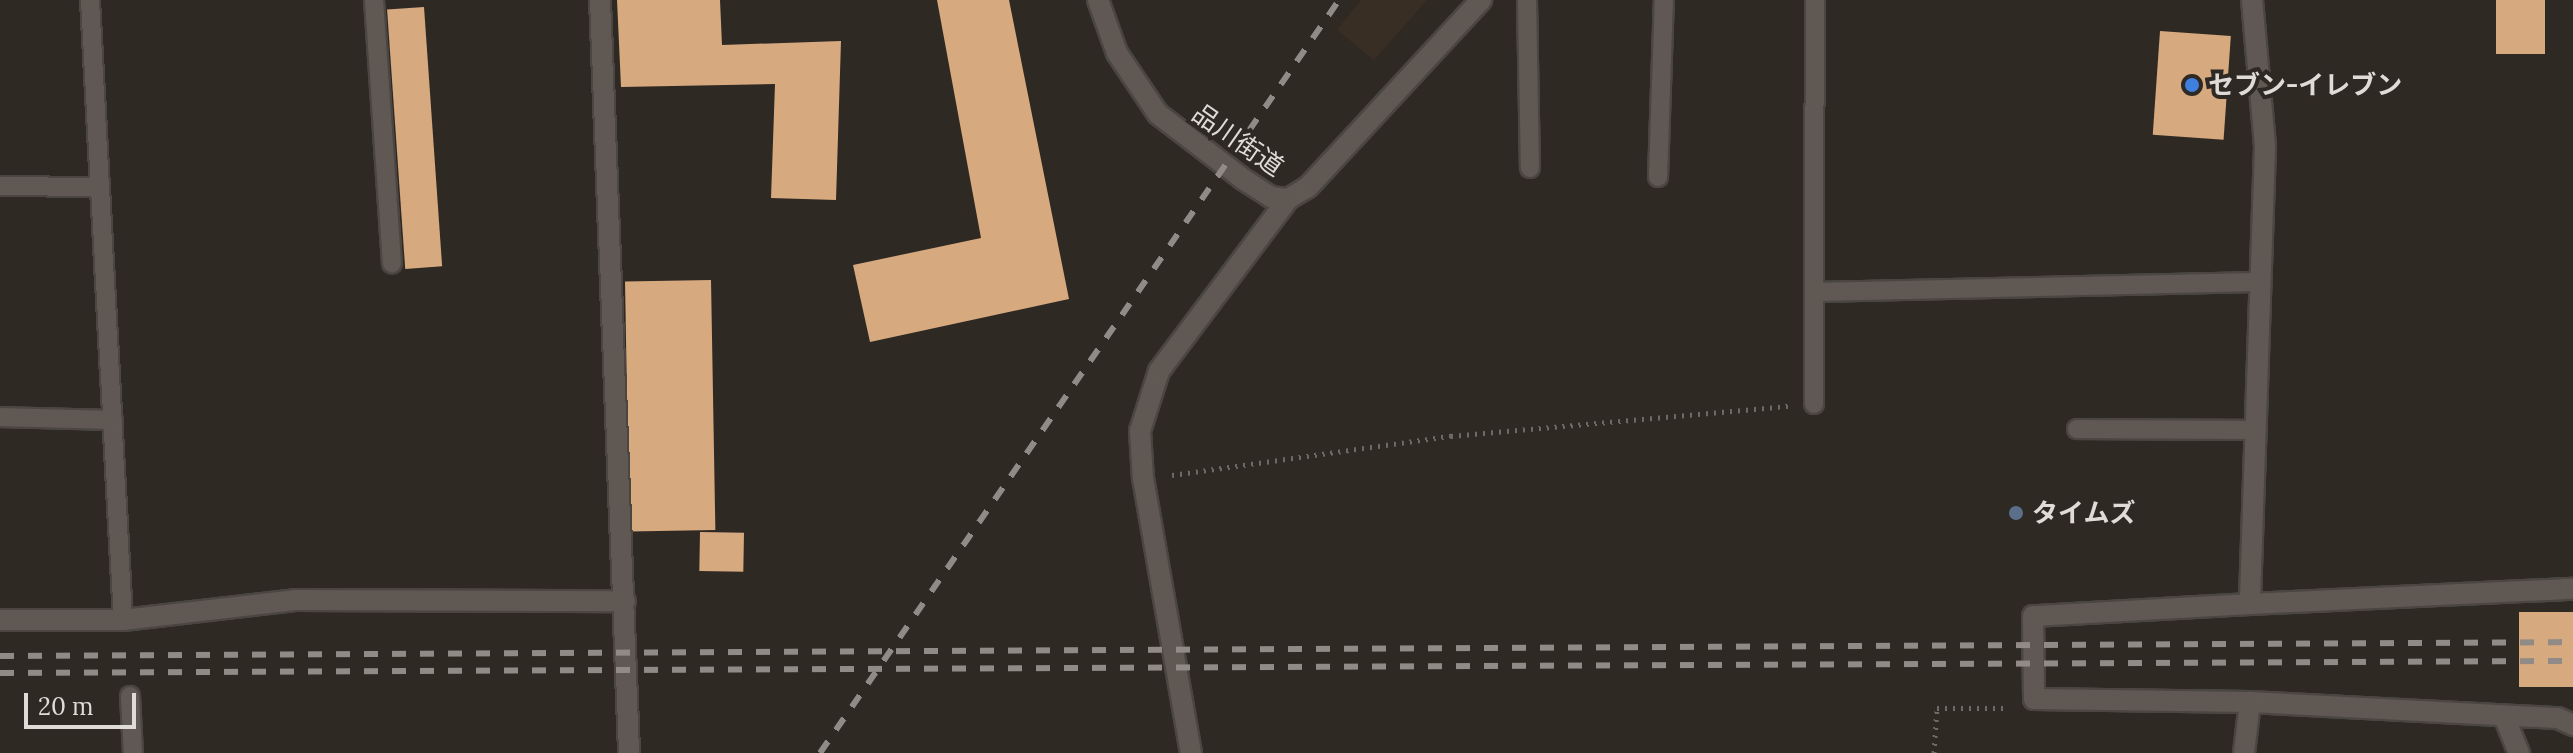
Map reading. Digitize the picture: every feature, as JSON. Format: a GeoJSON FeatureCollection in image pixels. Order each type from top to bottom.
{"type":"FeatureCollection","features":[{"type":"Feature","properties":{"kind":"street"},"geometry":{"type":"LineString","coordinates":[[600,0],[629,753]]}},
{"type":"Feature","properties":{"kind":"street","name":"品川街道"},"geometry":{"type":"LineString","coordinates":[[1098,0],[1117,53],[1158,114],[1243,179],[1271,197],[1288,199],[1308,187],[1481,0]]}},
{"type":"Feature","properties":{"kind":"street"},"geometry":{"type":"LineString","coordinates":[[2250,604],[2265,147],[2252,0]]}},
{"type":"Feature","properties":{"kind":"street"},"geometry":{"type":"LineString","coordinates":[[1191,753],[1143,479],[1140,431],[1159,371],[1288,199]]}},
{"type":"Feature","properties":{"kind":"street"},"geometry":{"type":"LineString","coordinates":[[2573,589],[2033,616],[2034,699],[2250,702],[2504,716],[2573,725]]}},
{"type":"Feature","properties":{"kind":"street"},"geometry":{"type":"LineString","coordinates":[[0,620],[123,620],[295,600],[625,601]]}},
{"type":"Feature","properties":{"kind":"street"},"geometry":{"type":"LineString","coordinates":[[2244,753],[2250,702]]}},
{"type":"Feature","properties":{"kind":"street"},"geometry":{"type":"LineString","coordinates":[[2504,716],[2519,753]]}},
{"type":"Feature","properties":{"kind":"lane"},"geometry":{"type":"LineString","coordinates":[[90,0],[123,620]]}},
{"type":"Feature","properties":{"kind":"lane"},"geometry":{"type":"LineString","coordinates":[[374,0],[392,263]]}},
{"type":"Feature","properties":{"kind":"lane"},"geometry":{"type":"LineString","coordinates":[[1527,0],[1530,168]]}},
{"type":"Feature","properties":{"kind":"lane"},"geometry":{"type":"LineString","coordinates":[[1658,177],[1664,0]]}},
{"type":"Feature","properties":{"kind":"lane"},"geometry":{"type":"LineString","coordinates":[[1814,404],[1815,0]]}},
{"type":"Feature","properties":{"kind":"lane"},"geometry":{"type":"LineString","coordinates":[[0,186],[100,187]]}},
{"type":"Feature","properties":{"kind":"lane"},"geometry":{"type":"LineString","coordinates":[[1815,292],[2259,282]]}},
{"type":"Feature","properties":{"kind":"lane"},"geometry":{"type":"LineString","coordinates":[[0,417],[113,420]]}},
{"type":"Feature","properties":{"kind":"lane"},"geometry":{"type":"LineString","coordinates":[[2077,429],[2255,430]]}},
{"type":"Feature","properties":{"kind":"lane"},"geometry":{"type":"LineString","coordinates":[[130,696],[133,753]]}},
{"type":"Feature","properties":{"kind":"path"},"geometry":{"type":"LineString","coordinates":[[1143,479],[1451,436],[1814,404]]}},
{"type":"Feature","properties":{"kind":"path"},"geometry":{"type":"LineString","coordinates":[[1934,753],[1937,708],[2015,708],[2034,699]]}},
{"type":"Feature","properties":{"kind":"shaded area"},"geometry":{"type":"Polygon","coordinates":[[[1361,0],[1427,0],[1374,60],[1337,30],[1361,0]]]}},
{"type":"Feature","properties":{"kind":"building"},"geometry":{"type":"Polygon","coordinates":[[[617,0],[720,0],[722,45],[841,41],[836,200],[771,198],[775,84],[621,87],[617,0]]]}},
{"type":"Feature","properties":{"kind":"building"},"geometry":{"type":"Polygon","coordinates":[[[937,0],[1009,0],[1069,299],[870,342],[853,265],[981,238],[937,0]]]}},
{"type":"Feature","properties":{"kind":"building"},"geometry":{"type":"Polygon","coordinates":[[[2496,0],[2545,0],[2545,54],[2496,54],[2496,0]]]}},
{"type":"Feature","properties":{"kind":"building"},"geometry":{"type":"Polygon","coordinates":[[[424,7],[442,266],[405,269],[387,10],[424,7]]]}},
{"type":"Feature","properties":{"kind":"building","name":"セブン-イレブン"},"geometry":{"type":"Polygon","coordinates":[[[2160,31],[2231,36],[2224,140],[2153,135],[2160,31]]]}},
{"type":"Feature","properties":{"kind":"building"},"geometry":{"type":"Polygon","coordinates":[[[711,280],[715,530],[629,531],[625,282],[711,280]]]}},
{"type":"Feature","properties":{"kind":"building"},"geometry":{"type":"Polygon","coordinates":[[[700,532],[744,533],[743,572],[699,571],[700,532]]]}},
{"type":"Feature","properties":{"kind":"building"},"geometry":{"type":"Polygon","coordinates":[[[2519,612],[2573,612],[2573,687],[2519,687],[2519,612]]]}},
{"type":"Feature","properties":{"kind":"railway"},"geometry":{"type":"LineString","coordinates":[[820,753],[1339,0]]}},
{"type":"Feature","properties":{"kind":"railway"},"geometry":{"type":"LineString","coordinates":[[0,656],[2573,642]]}},
{"type":"Feature","properties":{"kind":"railway"},"geometry":{"type":"LineString","coordinates":[[0,673],[2573,661]]}},
{"type":"Feature","properties":{"kind":"place","name":"セブン-イレブン"},"geometry":{"type":"Point","coordinates":[2192,85]}},
{"type":"Feature","properties":{"kind":"place","name":"タイムズ"},"geometry":{"type":"Point","coordinates":[2016,513]}}]}
